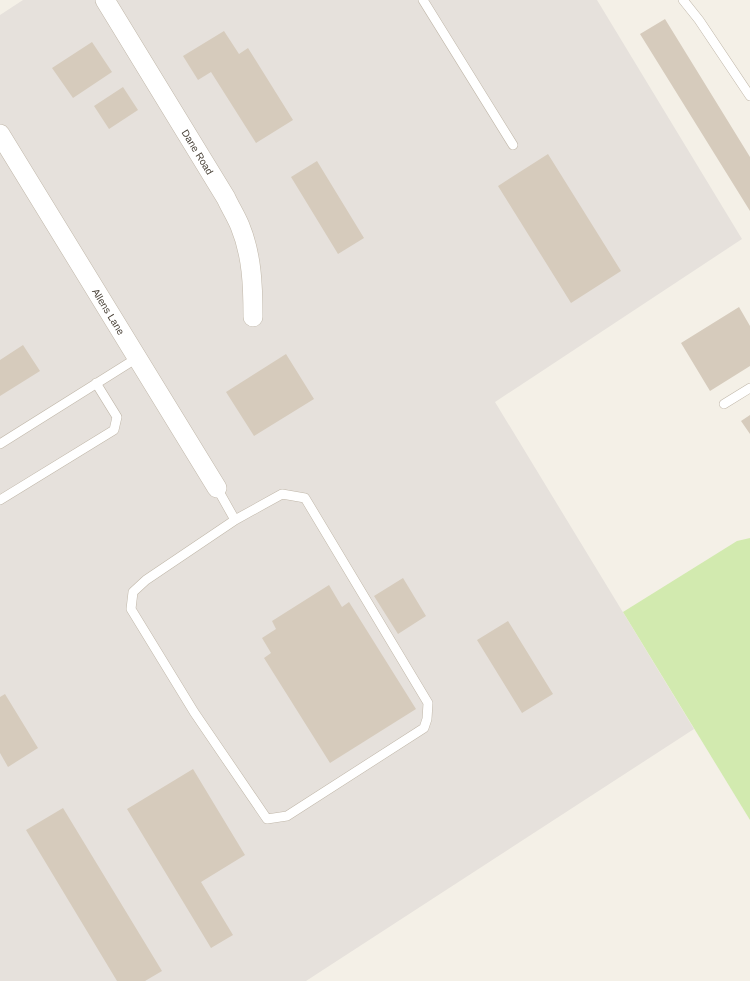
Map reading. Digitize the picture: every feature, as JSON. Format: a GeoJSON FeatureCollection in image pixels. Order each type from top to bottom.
{"type":"FeatureCollection","features":[{"type":"Feature","properties":{"kind":"street","name":"Dane Road"},"geometry":{"type":"LineString","coordinates":[[105,0],[226,198],[240,226],[249,255],[253,286],[253,317]]}},
{"type":"Feature","properties":{"kind":"street","name":"Allens Lane"},"geometry":{"type":"LineString","coordinates":[[0,134],[217,488]]}},
{"type":"Feature","properties":{"kind":"lane"},"geometry":{"type":"LineString","coordinates":[[422,0],[513,145]]}},
{"type":"Feature","properties":{"kind":"lane"},"geometry":{"type":"LineString","coordinates":[[683,0],[699,20],[750,96]]}},
{"type":"Feature","properties":{"kind":"lane"},"geometry":{"type":"LineString","coordinates":[[0,444],[137,358]]}},
{"type":"Feature","properties":{"kind":"lane"},"geometry":{"type":"LineString","coordinates":[[0,500],[114,430],[117,417],[96,383]]}},
{"type":"Feature","properties":{"kind":"lane"},"geometry":{"type":"LineString","coordinates":[[724,404],[750,388]]}},
{"type":"Feature","properties":{"kind":"lane"},"geometry":{"type":"LineString","coordinates":[[217,488],[235,520]]}},
{"type":"Feature","properties":{"kind":"lane"},"geometry":{"type":"LineString","coordinates":[[282,494],[305,498],[428,703],[428,719],[424,728],[287,816],[267,819],[194,712],[131,609],[133,592],[146,580],[235,520],[282,494]]}},
{"type":"Feature","properties":{"kind":"shaded area"},"geometry":{"type":"Polygon","coordinates":[[[23,0],[597,0],[742,239],[495,402],[694,729],[306,981],[0,981],[0,15],[23,0]]]}},
{"type":"Feature","properties":{"kind":"green space"},"geometry":{"type":"Polygon","coordinates":[[[750,538],[750,820],[623,612],[737,541],[750,538]]]}},
{"type":"Feature","properties":{"kind":"building"},"geometry":{"type":"Polygon","coordinates":[[[665,19],[750,157],[750,211],[640,34],[665,19]]]}},
{"type":"Feature","properties":{"kind":"building"},"geometry":{"type":"Polygon","coordinates":[[[224,31],[239,54],[248,48],[293,120],[256,143],[211,72],[198,80],[183,56],[224,31]]]}},
{"type":"Feature","properties":{"kind":"building"},"geometry":{"type":"Polygon","coordinates":[[[92,42],[112,72],[73,98],[52,68],[92,42]]]}},
{"type":"Feature","properties":{"kind":"building"},"geometry":{"type":"Polygon","coordinates":[[[123,87],[138,110],[109,129],[94,106],[123,87]]]}},
{"type":"Feature","properties":{"kind":"building"},"geometry":{"type":"Polygon","coordinates":[[[548,154],[621,271],[571,303],[498,186],[548,154]]]}},
{"type":"Feature","properties":{"kind":"building"},"geometry":{"type":"Polygon","coordinates":[[[317,161],[364,238],[338,254],[291,177],[317,161]]]}},
{"type":"Feature","properties":{"kind":"building"},"geometry":{"type":"Polygon","coordinates":[[[739,307],[750,326],[750,366],[710,391],[681,343],[739,307]]]}},
{"type":"Feature","properties":{"kind":"building"},"geometry":{"type":"Polygon","coordinates":[[[23,345],[40,371],[0,396],[0,360],[23,345]]]}},
{"type":"Feature","properties":{"kind":"building"},"geometry":{"type":"Polygon","coordinates":[[[286,354],[314,399],[254,436],[226,392],[286,354]]]}},
{"type":"Feature","properties":{"kind":"building"},"geometry":{"type":"Polygon","coordinates":[[[750,415],[750,434],[741,421],[750,415]]]}},
{"type":"Feature","properties":{"kind":"building"},"geometry":{"type":"Polygon","coordinates":[[[403,578],[426,616],[398,634],[374,596],[403,578]]]}},
{"type":"Feature","properties":{"kind":"building"},"geometry":{"type":"Polygon","coordinates":[[[329,585],[342,607],[349,602],[416,709],[330,763],[264,658],[271,653],[262,638],[276,629],[272,621],[329,585]]]}},
{"type":"Feature","properties":{"kind":"building"},"geometry":{"type":"Polygon","coordinates":[[[508,621],[553,694],[522,713],[477,640],[508,621]]]}},
{"type":"Feature","properties":{"kind":"building"},"geometry":{"type":"Polygon","coordinates":[[[5,694],[38,748],[8,767],[0,753],[0,697],[5,694]]]}},
{"type":"Feature","properties":{"kind":"building"},"geometry":{"type":"Polygon","coordinates":[[[193,769],[245,855],[201,882],[233,935],[211,948],[127,809],[193,769]]]}},
{"type":"Feature","properties":{"kind":"building"},"geometry":{"type":"Polygon","coordinates":[[[63,808],[162,971],[145,981],[117,981],[26,830],[63,808]]]}}]}
